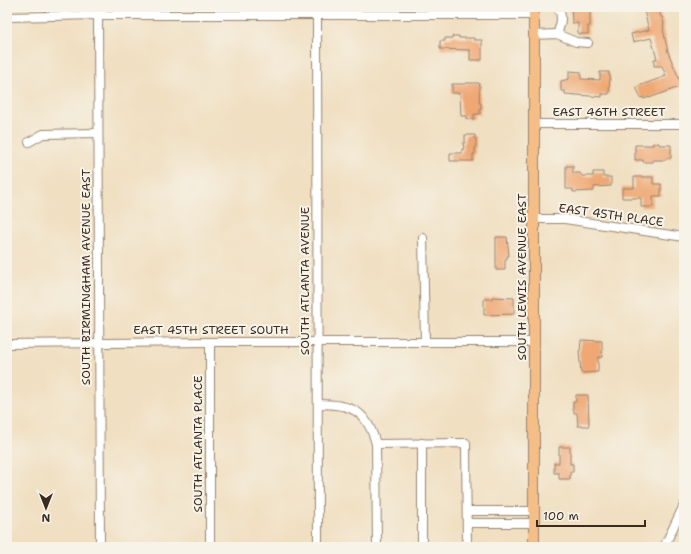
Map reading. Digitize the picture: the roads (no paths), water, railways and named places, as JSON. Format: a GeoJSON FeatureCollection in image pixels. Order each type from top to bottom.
{"type":"FeatureCollection","features":[{"type":"Feature","properties":{"kind":"main road","name":"SOUTH LEWIS AVENUE EAST"},"geometry":{"type":"LineString","coordinates":[[534,11],[534,547]]}},
{"type":"Feature","properties":{"kind":"street"},"geometry":{"type":"LineString","coordinates":[[557,7],[561,13],[561,19],[557,34]]}},
{"type":"Feature","properties":{"kind":"street"},"geometry":{"type":"LineString","coordinates":[[7,17],[98,11],[317,16],[534,11]]}},
{"type":"Feature","properties":{"kind":"street","name":"SOUTH BIRMINGHAM AVENUE EAST"},"geometry":{"type":"LineString","coordinates":[[98,11],[98,343],[100,547]]}},
{"type":"Feature","properties":{"kind":"street","name":"SOUTH ATLANTA AVENUE"},"geometry":{"type":"LineString","coordinates":[[317,16],[316,342],[318,404],[318,547]]}},
{"type":"Feature","properties":{"kind":"street"},"geometry":{"type":"LineString","coordinates":[[534,35],[557,34],[576,42],[588,43]]}},
{"type":"Feature","properties":{"kind":"street","name":"EAST 46TH STREET"},"geometry":{"type":"LineString","coordinates":[[534,124],[684,124]]}},
{"type":"Feature","properties":{"kind":"street"},"geometry":{"type":"LineString","coordinates":[[29,142],[43,134],[98,133]]}},
{"type":"Feature","properties":{"kind":"street","name":"EAST 45TH PLACE"},"geometry":{"type":"LineString","coordinates":[[534,219],[565,219],[684,236]]}},
{"type":"Feature","properties":{"kind":"street"},"geometry":{"type":"LineString","coordinates":[[423,238],[425,342]]}},
{"type":"Feature","properties":{"kind":"street","name":"EAST 45TH STREET SOUTH"},"geometry":{"type":"LineString","coordinates":[[7,344],[210,342],[535,342]]}},
{"type":"Feature","properties":{"kind":"street","name":"SOUTH ATLANTA PLACE"},"geometry":{"type":"LineString","coordinates":[[210,342],[210,547]]}},
{"type":"Feature","properties":{"kind":"street"},"geometry":{"type":"LineString","coordinates":[[318,404],[340,405],[357,412],[370,426],[376,444],[377,547]]}},
{"type":"Feature","properties":{"kind":"street"},"geometry":{"type":"LineString","coordinates":[[376,444],[466,443],[467,547]]}},
{"type":"Feature","properties":{"kind":"street"},"geometry":{"type":"LineString","coordinates":[[422,444],[422,547]]}},
{"type":"Feature","properties":{"kind":"street"},"geometry":{"type":"LineString","coordinates":[[664,547],[684,504]]}},
{"type":"Feature","properties":{"kind":"street"},"geometry":{"type":"LineString","coordinates":[[467,511],[534,511]]}},
{"type":"Feature","properties":{"kind":"street"},"geometry":{"type":"LineString","coordinates":[[499,511],[499,523]]}},
{"type":"Feature","properties":{"kind":"street"},"geometry":{"type":"LineString","coordinates":[[467,523],[534,523]]}}]}
